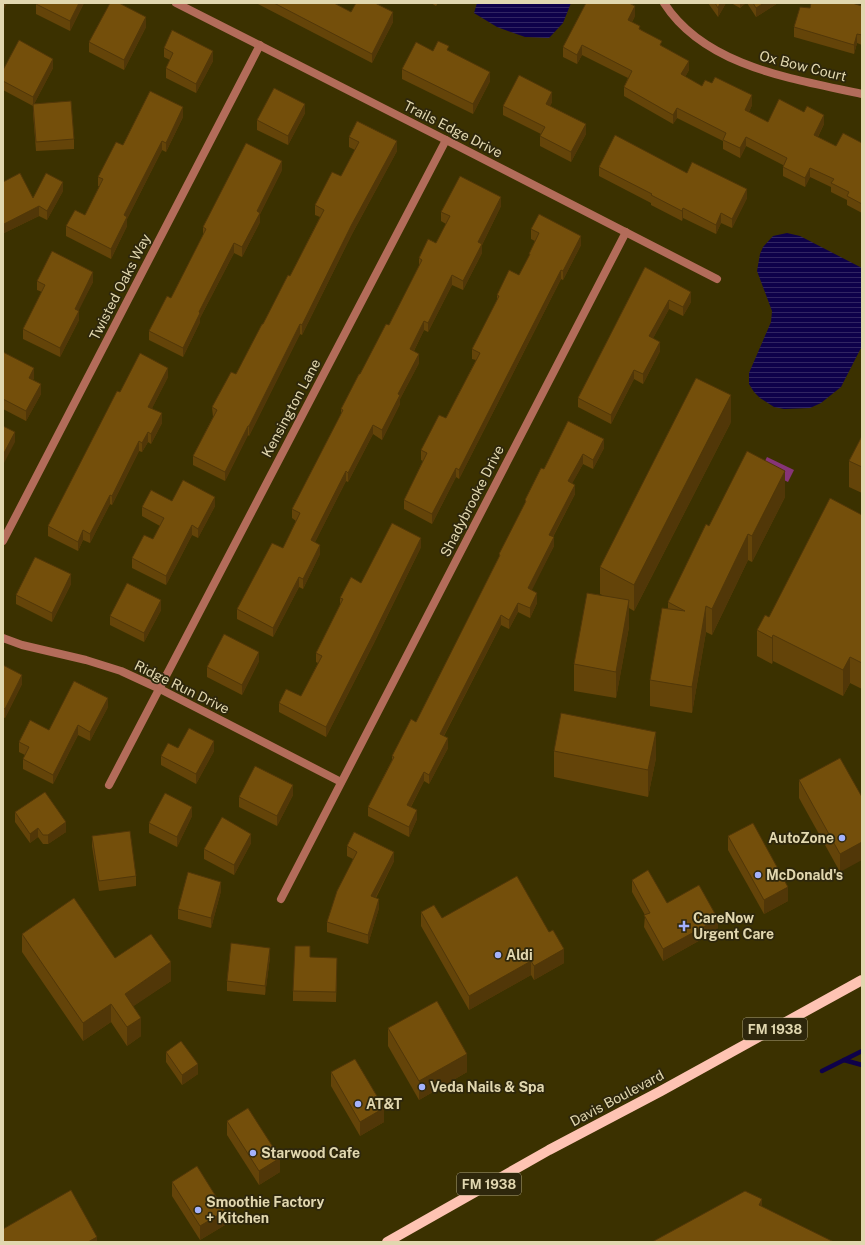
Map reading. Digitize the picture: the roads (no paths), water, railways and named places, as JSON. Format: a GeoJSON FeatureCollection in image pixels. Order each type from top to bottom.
{"type":"FeatureCollection","features":[{"type":"Feature","properties":{"kind":"main road","name":"Davis Boulevard"},"geometry":{"type":"LineString","coordinates":[[387,1242],[549,1150],[674,1084],[862,980]]}},
{"type":"Feature","properties":{"kind":"street","name":"Trails Edge Drive"},"geometry":{"type":"LineString","coordinates":[[176,3],[717,279]]}},
{"type":"Feature","properties":{"kind":"street","name":"Ox Bow Court"},"geometry":{"type":"LineString","coordinates":[[664,3],[678,23],[697,39],[750,66],[778,75],[862,94]]}},
{"type":"Feature","properties":{"kind":"street","name":"Twisted Oaks Way"},"geometry":{"type":"LineString","coordinates":[[3,541],[260,45]]}},
{"type":"Feature","properties":{"kind":"street","name":"Kensington Lane"},"geometry":{"type":"LineString","coordinates":[[109,785],[446,140]]}},
{"type":"Feature","properties":{"kind":"street","name":"Shadybrooke Drive"},"geometry":{"type":"LineString","coordinates":[[281,898],[626,232]]}},
{"type":"Feature","properties":{"kind":"street","name":"Ridge Run Drive"},"geometry":{"type":"LineString","coordinates":[[3,638],[22,645],[86,660],[121,671],[160,689],[341,782]]}},
{"type":"Feature","properties":{"kind":"waterway"},"geometry":{"type":"LineString","coordinates":[[822,1071],[862,1051]]}},
{"type":"Feature","properties":{"kind":"waterway"},"geometry":{"type":"LineString","coordinates":[[844,1060],[862,1065]]}},
{"type":"Feature","properties":{"kind":"place","name":"AutoZone"},"geometry":{"type":"Point","coordinates":[842,838]}},
{"type":"Feature","properties":{"kind":"place","name":"McDonald's"},"geometry":{"type":"Point","coordinates":[758,875]}},
{"type":"Feature","properties":{"kind":"place","name":"CareNow Urgent Care"},"geometry":{"type":"Point","coordinates":[684,926]}},
{"type":"Feature","properties":{"kind":"place","name":"Aldi"},"geometry":{"type":"Point","coordinates":[498,955]}},
{"type":"Feature","properties":{"kind":"place","name":"Veda Nails & Spa"},"geometry":{"type":"Point","coordinates":[422,1087]}},
{"type":"Feature","properties":{"kind":"place","name":"AT&T"},"geometry":{"type":"Point","coordinates":[358,1104]}},
{"type":"Feature","properties":{"kind":"place","name":"Starwood Cafe"},"geometry":{"type":"Point","coordinates":[253,1153]}},
{"type":"Feature","properties":{"kind":"place","name":"Smoothie Factory + Kitchen"},"geometry":{"type":"Point","coordinates":[198,1210]}}]}
